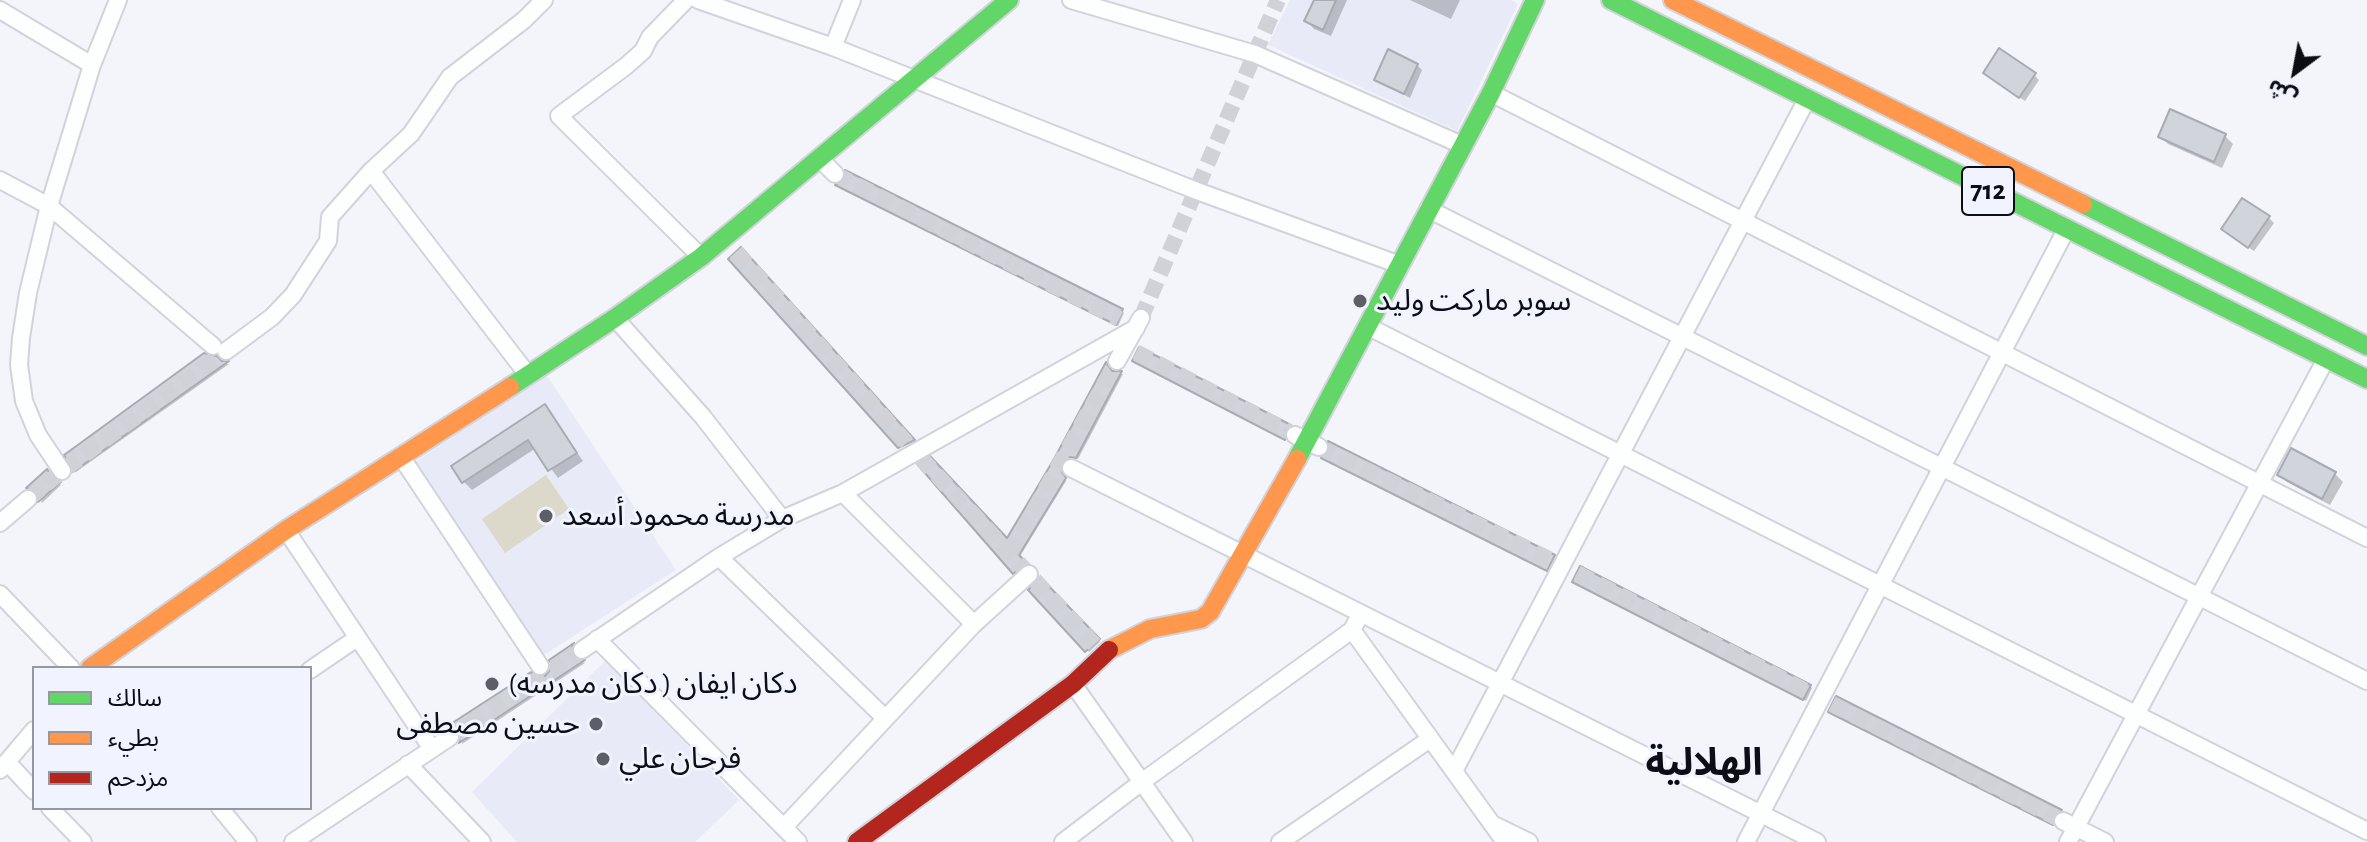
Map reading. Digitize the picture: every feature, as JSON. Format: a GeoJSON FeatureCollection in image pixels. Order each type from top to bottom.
{"type":"FeatureCollection","features":[{"type":"Feature","properties":{"kind":"street"},"geometry":{"type":"LineString","coordinates":[[62,471],[31,420],[24,401],[19,365],[28,293],[49,206],[92,65],[118,0]]}},
{"type":"Feature","properties":{"kind":"street"},"geometry":{"type":"LineString","coordinates":[[0,180],[49,206],[219,349],[272,317],[293,295],[328,241],[330,217],[371,171],[411,134],[450,77],[524,20],[544,0]]}},
{"type":"Feature","properties":{"kind":"street"},"geometry":{"type":"LineString","coordinates":[[686,0],[650,37],[643,51],[559,116],[701,257]]}},
{"type":"Feature","properties":{"kind":"street"},"geometry":{"type":"LineString","coordinates":[[698,0],[833,47],[1197,191],[1400,265]]}},
{"type":"Feature","properties":{"kind":"street"},"geometry":{"type":"LineString","coordinates":[[833,47],[852,0]]}},
{"type":"Feature","properties":{"kind":"street"},"geometry":{"type":"LineString","coordinates":[[102,664],[286,530],[615,318],[701,257],[730,245],[820,159],[1009,0]]}},
{"type":"Feature","properties":{"kind":"street"},"geometry":{"type":"LineString","coordinates":[[1071,0],[1255,54],[1462,145]]}},
{"type":"Feature","properties":{"kind":"street"},"geometry":{"type":"LineString","coordinates":[[857,842],[1073,684],[1099,650],[1150,629],[1201,619],[1217,602],[1369,327],[1491,93],[1535,0]]}},
{"type":"Feature","properties":{"kind":"street","name":"712"},"geometry":{"type":"LineString","coordinates":[[1611,0],[2367,379]]}},
{"type":"Feature","properties":{"kind":"street","name":"712"},"geometry":{"type":"LineString","coordinates":[[1673,0],[2367,346]]}},
{"type":"Feature","properties":{"kind":"street"},"geometry":{"type":"LineString","coordinates":[[0,10],[92,65]]}},
{"type":"Feature","properties":{"kind":"street"},"geometry":{"type":"LineString","coordinates":[[1491,93],[2367,538]]}},
{"type":"Feature","properties":{"kind":"street"},"geometry":{"type":"LineString","coordinates":[[1454,771],[1564,567],[1807,99]]}},
{"type":"Feature","properties":{"kind":"street"},"geometry":{"type":"LineString","coordinates":[[820,159],[835,174]]}},
{"type":"Feature","properties":{"kind":"street"},"geometry":{"type":"LineString","coordinates":[[371,171],[528,375]]}},
{"type":"Feature","properties":{"kind":"street"},"geometry":{"type":"LineString","coordinates":[[1428,209],[2367,681]]}},
{"type":"Feature","properties":{"kind":"street"},"geometry":{"type":"LineString","coordinates":[[1746,842],[2066,230]]}},
{"type":"Feature","properties":{"kind":"street"},"geometry":{"type":"LineString","coordinates":[[615,318],[703,417],[782,519]]}},
{"type":"Feature","properties":{"kind":"street"},"geometry":{"type":"LineString","coordinates":[[1119,319],[1139,323]]}},
{"type":"Feature","properties":{"kind":"street"},"geometry":{"type":"LineString","coordinates":[[1126,353],[1139,323]]}},
{"type":"Feature","properties":{"kind":"street"},"geometry":{"type":"LineString","coordinates":[[582,650],[719,557],[782,519],[843,493],[1139,323]]}},
{"type":"Feature","properties":{"kind":"street"},"geometry":{"type":"LineString","coordinates":[[1369,327],[2367,831]]}},
{"type":"Feature","properties":{"kind":"street"},"geometry":{"type":"LineString","coordinates":[[2105,842],[2069,830],[2136,714],[2326,359]]}},
{"type":"Feature","properties":{"kind":"street"},"geometry":{"type":"LineString","coordinates":[[402,458],[540,666]]}},
{"type":"Feature","properties":{"kind":"street"},"geometry":{"type":"LineString","coordinates":[[1071,468],[1244,556],[1356,622],[1502,684],[1817,842]]}},
{"type":"Feature","properties":{"kind":"street"},"geometry":{"type":"LineString","coordinates":[[843,493],[974,624]]}},
{"type":"Feature","properties":{"kind":"street"},"geometry":{"type":"LineString","coordinates":[[0,523],[28,499]]}},
{"type":"Feature","properties":{"kind":"street"},"geometry":{"type":"LineString","coordinates":[[286,530],[432,749]]}},
{"type":"Feature","properties":{"kind":"street"},"geometry":{"type":"LineString","coordinates":[[719,557],[885,718]]}},
{"type":"Feature","properties":{"kind":"street"},"geometry":{"type":"LineString","coordinates":[[785,826],[974,624],[1029,574]]}},
{"type":"Feature","properties":{"kind":"street"},"geometry":{"type":"LineString","coordinates":[[0,594],[69,666]]}},
{"type":"Feature","properties":{"kind":"street"},"geometry":{"type":"LineString","coordinates":[[1356,622],[1430,739],[1505,842]]}},
{"type":"Feature","properties":{"kind":"street"},"geometry":{"type":"LineString","coordinates":[[1063,842],[1356,622]]}},
{"type":"Feature","properties":{"kind":"street"},"geometry":{"type":"LineString","coordinates":[[312,669],[357,638]]}},
{"type":"Feature","properties":{"kind":"street"},"geometry":{"type":"LineString","coordinates":[[597,639],[798,842]]}},
{"type":"Feature","properties":{"kind":"street"},"geometry":{"type":"LineString","coordinates":[[1073,684],[1184,842]]}},
{"type":"Feature","properties":{"kind":"street"},"geometry":{"type":"LineString","coordinates":[[32,732],[2,766],[32,789]]}},
{"type":"Feature","properties":{"kind":"street"},"geometry":{"type":"LineString","coordinates":[[293,842],[450,737]]}},
{"type":"Feature","properties":{"kind":"street"},"geometry":{"type":"LineString","coordinates":[[1280,842],[1430,739]]}},
{"type":"Feature","properties":{"kind":"street"},"geometry":{"type":"LineString","coordinates":[[408,764],[482,842]]}},
{"type":"Feature","properties":{"kind":"street"},"geometry":{"type":"LineString","coordinates":[[52,810],[83,842]]}},
{"type":"Feature","properties":{"kind":"street"},"geometry":{"type":"LineString","coordinates":[[222,810],[248,842]]}},
{"type":"Feature","properties":{"kind":"street"},"geometry":{"type":"LineString","coordinates":[[1491,823],[1529,842]]}},
{"type":"Feature","properties":{"kind":"shaded area"},"geometry":{"type":"Polygon","coordinates":[[[1290,0],[1511,0],[1518,4],[1457,131],[1268,45],[1290,0]]]}},
{"type":"Feature","properties":{"kind":"shaded area","name":"مدرسة محمود أسعد"},"geometry":{"type":"Polygon","coordinates":[[[546,374],[676,570],[544,655],[415,462],[546,374]]]}},
{"type":"Feature","properties":{"kind":"shaded area"},"geometry":{"type":"Polygon","coordinates":[[[546,475],[569,509],[505,553],[482,519],[546,475]]]}},
{"type":"Feature","properties":{"kind":"shaded area","name":"فرحان علي"},"geometry":{"type":"Polygon","coordinates":[[[606,660],[739,800],[695,842],[517,842],[472,792],[606,660]]]}},
{"type":"Feature","properties":{"kind":"building"},"geometry":{"type":"Polygon","coordinates":[[[1314,0],[1336,0],[1323,30],[1304,21],[1314,0]]]}},
{"type":"Feature","properties":{"kind":"building"},"geometry":{"type":"Polygon","coordinates":[[[1999,48],[2036,73],[2019,98],[1983,73],[1999,48]]]}},
{"type":"Feature","properties":{"kind":"building"},"geometry":{"type":"Polygon","coordinates":[[[1388,49],[1418,64],[1404,94],[1374,80],[1388,49]]]}},
{"type":"Feature","properties":{"kind":"building"},"geometry":{"type":"Polygon","coordinates":[[[2170,109],[2226,134],[2214,162],[2158,137],[2170,109]]]}},
{"type":"Feature","properties":{"kind":"building"},"geometry":{"type":"Polygon","coordinates":[[[845,170],[1123,309],[1116,325],[835,185],[843,181],[845,170]]]}},
{"type":"Feature","properties":{"kind":"building"},"geometry":{"type":"Polygon","coordinates":[[[2242,198],[2270,216],[2248,248],[2221,229],[2242,198]]]}},
{"type":"Feature","properties":{"kind":"building"},"geometry":{"type":"Polygon","coordinates":[[[741,247],[915,440],[898,448],[728,259],[741,247]]]}},
{"type":"Feature","properties":{"kind":"building"},"geometry":{"type":"Polygon","coordinates":[[[1139,347],[1291,425],[1285,431],[1285,440],[1132,361],[1139,347]]]}},
{"type":"Feature","properties":{"kind":"building"},"geometry":{"type":"Polygon","coordinates":[[[204,353],[229,361],[73,472],[64,455],[204,353]]]}},
{"type":"Feature","properties":{"kind":"building"},"geometry":{"type":"Polygon","coordinates":[[[1106,362],[1112,371],[1122,371],[1076,458],[1070,457],[1062,462],[1060,469],[1066,478],[1019,555],[1027,563],[1013,574],[917,464],[930,456],[1007,538],[1106,362]]]}},
{"type":"Feature","properties":{"kind":"building"},"geometry":{"type":"Polygon","coordinates":[[[545,404],[577,453],[548,471],[528,440],[462,483],[451,466],[545,404]]]}},
{"type":"Feature","properties":{"kind":"building"},"geometry":{"type":"Polygon","coordinates":[[[1328,441],[1555,555],[1547,571],[1321,458],[1329,451],[1328,441]]]}},
{"type":"Feature","properties":{"kind":"building"},"geometry":{"type":"Polygon","coordinates":[[[2291,448],[2336,472],[2322,499],[2277,475],[2291,448]]]}},
{"type":"Feature","properties":{"kind":"building"},"geometry":{"type":"Polygon","coordinates":[[[47,469],[53,478],[61,482],[38,502],[36,491],[26,488],[47,469]]]}},
{"type":"Feature","properties":{"kind":"building"},"geometry":{"type":"Polygon","coordinates":[[[1580,566],[1811,685],[1803,700],[1572,582],[1580,566]]]}},
{"type":"Feature","properties":{"kind":"building"},"geometry":{"type":"Polygon","coordinates":[[[1040,577],[1100,639],[1085,652],[1028,590],[1040,577]]]}},
{"type":"Feature","properties":{"kind":"building"},"geometry":{"type":"Polygon","coordinates":[[[574,643],[571,650],[573,657],[585,660],[459,743],[459,730],[446,727],[531,672],[536,676],[545,676],[550,670],[549,660],[574,643]]]}},
{"type":"Feature","properties":{"kind":"building"},"geometry":{"type":"Polygon","coordinates":[[[1836,696],[2062,810],[2054,815],[2053,825],[1828,712],[1836,696]]]}},
{"type":"Feature","properties":{"kind":"tunnel"},"geometry":{"type":"LineString","coordinates":[[1141,318],[1278,0]]}},
{"type":"Feature","properties":{"kind":"tunnel"},"geometry":{"type":"LineString","coordinates":[[835,174],[1119,319]]}},
{"type":"Feature","properties":{"kind":"tunnel"},"geometry":{"type":"LineString","coordinates":[[736,252],[907,443]]}},
{"type":"Feature","properties":{"kind":"tunnel"},"geometry":{"type":"LineString","coordinates":[[28,499],[226,351]]}},
{"type":"Feature","properties":{"kind":"tunnel"},"geometry":{"type":"LineString","coordinates":[[1136,352],[1295,435]]}},
{"type":"Feature","properties":{"kind":"tunnel"},"geometry":{"type":"LineString","coordinates":[[1010,553],[1117,361]]}},
{"type":"Feature","properties":{"kind":"tunnel"},"geometry":{"type":"LineString","coordinates":[[1319,447],[1553,561]]}},
{"type":"Feature","properties":{"kind":"tunnel"},"geometry":{"type":"LineString","coordinates":[[920,457],[1096,646]]}},
{"type":"Feature","properties":{"kind":"tunnel"},"geometry":{"type":"LineString","coordinates":[[1577,573],[1808,692]]}},
{"type":"Feature","properties":{"kind":"tunnel"},"geometry":{"type":"LineString","coordinates":[[450,737],[582,650]]}},
{"type":"Feature","properties":{"kind":"tunnel"},"geometry":{"type":"LineString","coordinates":[[1832,704],[2063,821]]}},
{"type":"Feature","properties":{"kind":"traffic: fast"},"geometry":{"type":"LineString","coordinates":[[510,387],[701,257],[1009,0]]}},
{"type":"Feature","properties":{"kind":"traffic: fast"},"geometry":{"type":"LineString","coordinates":[[1297,459],[1491,93],[1535,0]]}},
{"type":"Feature","properties":{"kind":"traffic: fast"},"geometry":{"type":"LineString","coordinates":[[1611,0],[2367,379]]}},
{"type":"Feature","properties":{"kind":"traffic: fast"},"geometry":{"type":"LineString","coordinates":[[2083,204],[2367,346]]}},
{"type":"Feature","properties":{"kind":"traffic: slow"},"geometry":{"type":"LineString","coordinates":[[1673,0],[2083,204]]}},
{"type":"Feature","properties":{"kind":"traffic: slow"},"geometry":{"type":"LineString","coordinates":[[93,666],[286,530],[510,387]]}},
{"type":"Feature","properties":{"kind":"traffic: slow"},"geometry":{"type":"LineString","coordinates":[[1109,650],[1150,629],[1201,619],[1210,612],[1297,459]]}},
{"type":"Feature","properties":{"kind":"traffic: jam"},"geometry":{"type":"LineString","coordinates":[[857,842],[1073,684],[1109,650]]}},
{"type":"Feature","properties":{"kind":"place","name":"سوبر ماركت وليد"},"geometry":{"type":"Point","coordinates":[1360,301]}},
{"type":"Feature","properties":{"kind":"place","name":"مدرسة محمود أسعد"},"geometry":{"type":"Point","coordinates":[546,516]}},
{"type":"Feature","properties":{"kind":"place","name":"دكان ايفان ( دكان مدرسه)"},"geometry":{"type":"Point","coordinates":[492,684]}},
{"type":"Feature","properties":{"kind":"place","name":"حسين مصطفى"},"geometry":{"type":"Point","coordinates":[596,724]}},
{"type":"Feature","properties":{"kind":"place","name":"فرحان علي"},"geometry":{"type":"Point","coordinates":[603,759]}},
{"type":"Feature","properties":{"kind":"district","name":"الهلالية"},"geometry":{"type":"Point","coordinates":[1704,764]}}]}
